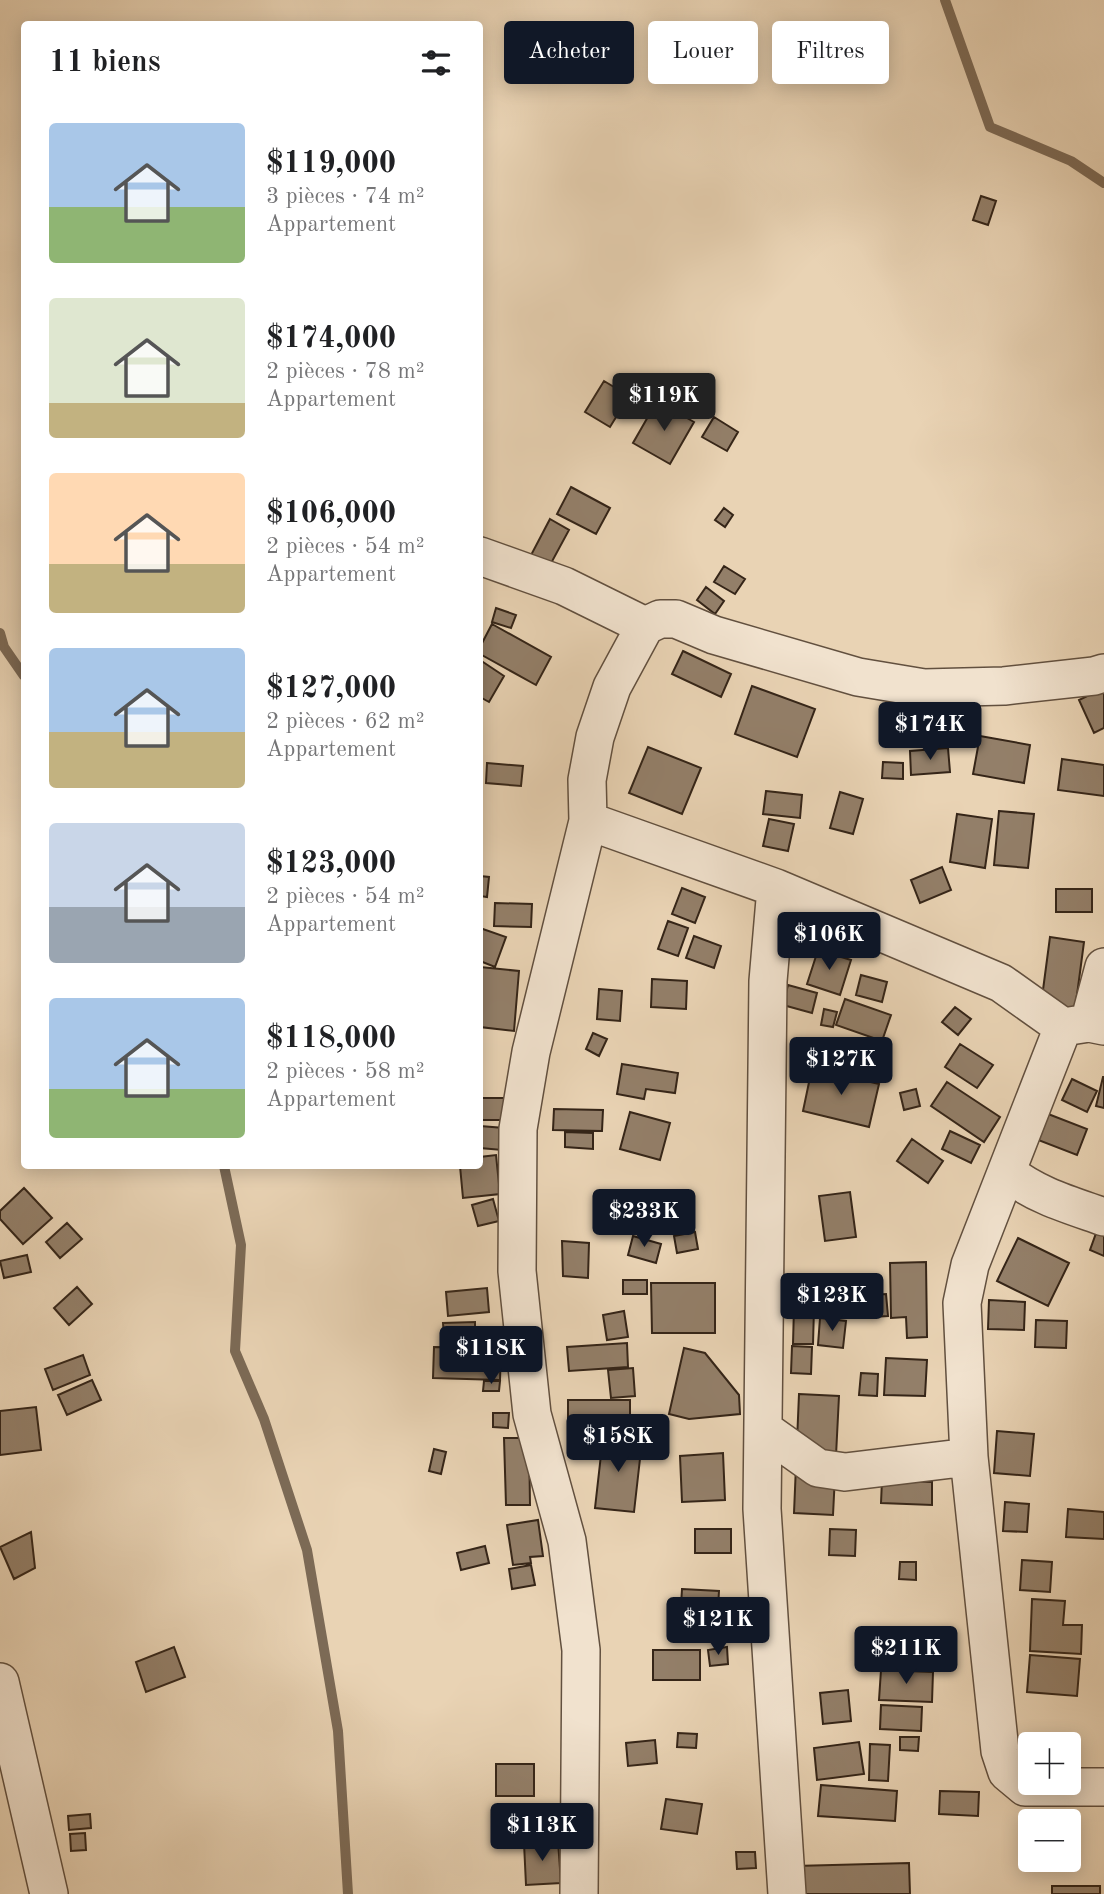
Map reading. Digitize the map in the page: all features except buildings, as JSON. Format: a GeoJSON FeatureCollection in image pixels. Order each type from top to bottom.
{"type":"FeatureCollection","features":[{"type":"Feature","properties":{"kind":"street"},"geometry":{"type":"LineString","coordinates":[[483,557],[564,586],[645,626]]}},
{"type":"Feature","properties":{"kind":"street"},"geometry":{"type":"LineString","coordinates":[[579,1894],[581,1650],[567,1541],[532,1414],[517,1271],[518,1142],[531,1052],[588,821],[587,780],[595,737],[612,687],[645,626],[660,619],[676,619],[714,635],[858,677],[923,688],[1004,686],[1104,673]]}},
{"type":"Feature","properties":{"kind":"street"},"geometry":{"type":"LineString","coordinates":[[588,821],[776,888],[1001,984],[1085,1025]]}},
{"type":"Feature","properties":{"kind":"street"},"geometry":{"type":"LineString","coordinates":[[776,888],[768,981],[762,1509],[787,1894]]}},
{"type":"Feature","properties":{"kind":"street"},"geometry":{"type":"LineString","coordinates":[[1104,967],[1085,1025],[1008,1173],[970,1265],[962,1303],[969,1457],[1000,1751],[1007,1772],[1025,1787],[1104,1787]]}},
{"type":"Feature","properties":{"kind":"street"},"geometry":{"type":"LineString","coordinates":[[1008,1173],[1023,1185],[1048,1198],[1104,1217]]}},
{"type":"Feature","properties":{"kind":"street"},"geometry":{"type":"LineString","coordinates":[[763,1429],[818,1468],[845,1472],[969,1457]]}},
{"type":"Feature","properties":{"kind":"street"},"geometry":{"type":"LineString","coordinates":[[0,1682],[49,1894]]}},
{"type":"Feature","properties":{"kind":"waterway"},"geometry":{"type":"LineString","coordinates":[[945,0],[990,127],[1071,161],[1104,183]]}},
{"type":"Feature","properties":{"kind":"waterway"},"geometry":{"type":"LineString","coordinates":[[0,633],[4,647],[21,672]]}},
{"type":"Feature","properties":{"kind":"waterway"},"geometry":{"type":"LineString","coordinates":[[225,1169],[241,1245],[235,1351],[264,1419],[307,1550],[338,1731],[348,1894]]}}]}
